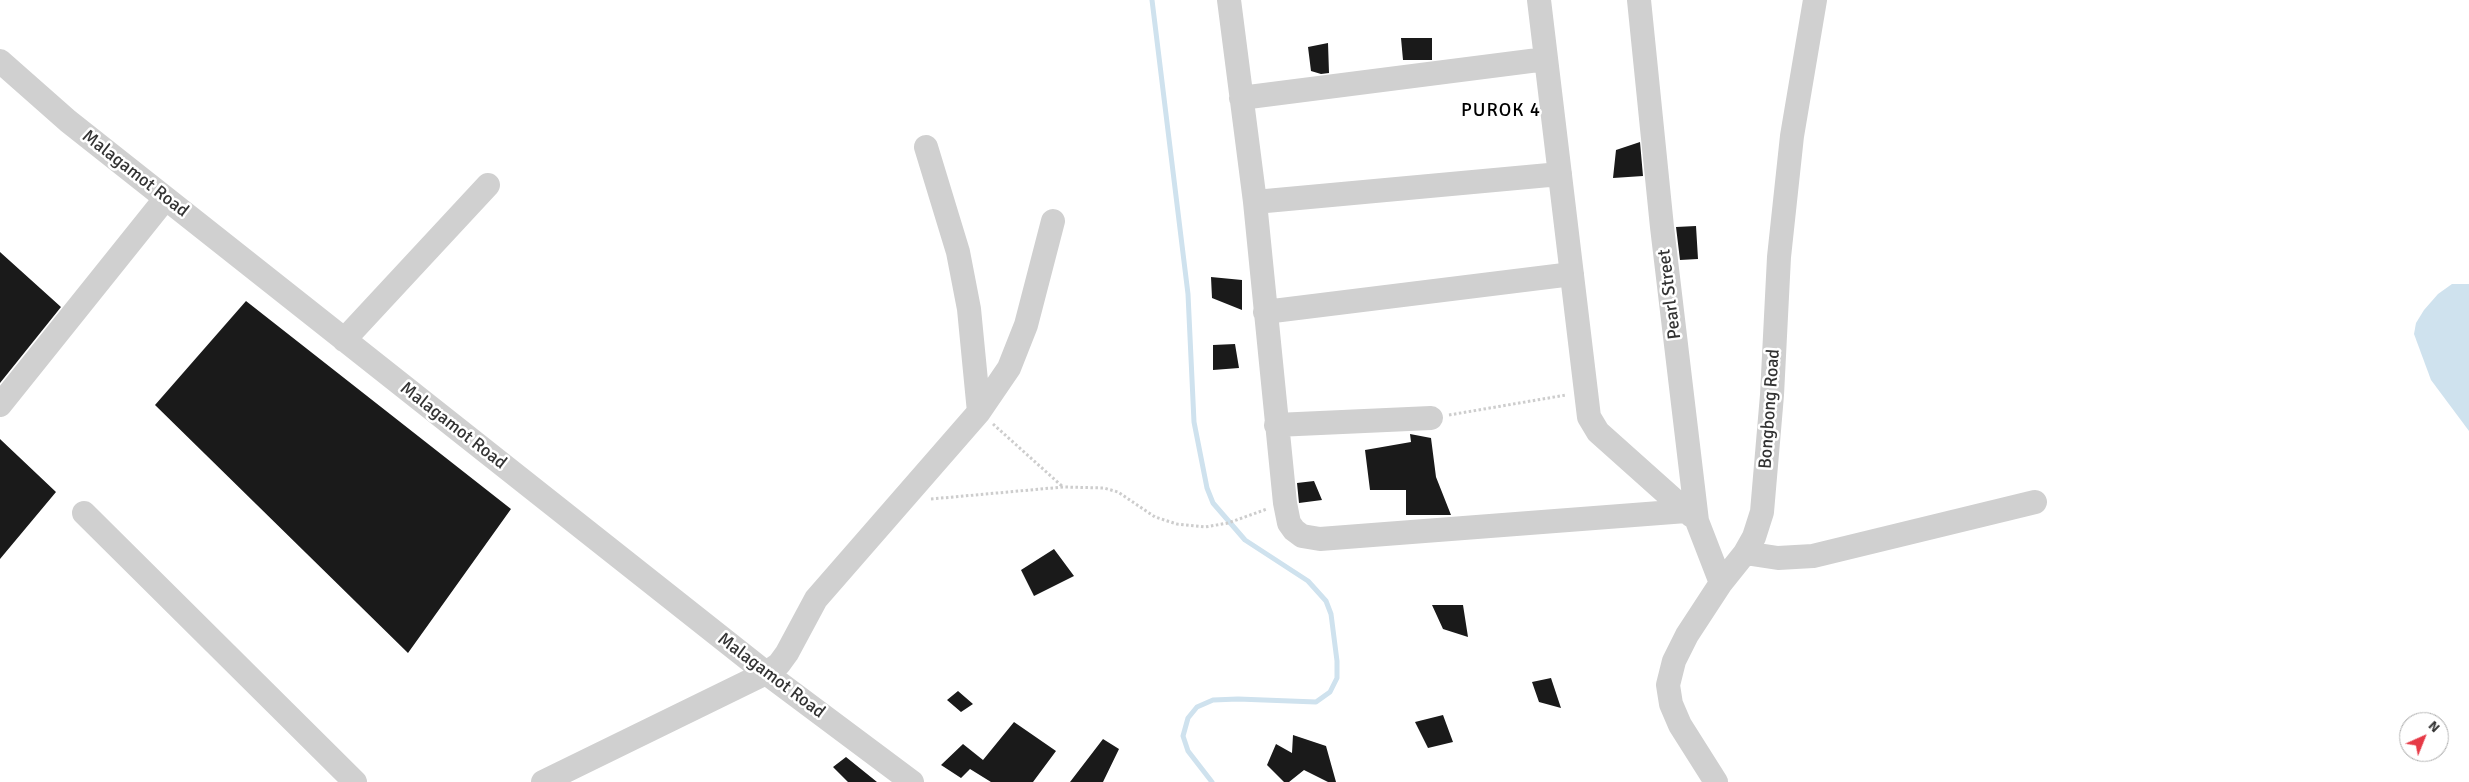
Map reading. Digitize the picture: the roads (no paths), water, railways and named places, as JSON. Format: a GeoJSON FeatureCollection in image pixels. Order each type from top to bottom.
{"type":"FeatureCollection","features":[{"type":"Feature","properties":{"kind":"street"},"geometry":{"type":"LineString","coordinates":[[1229,0],[1255,202],[1284,503],[1289,523],[1294,530],[1302,536],[1320,539],[1692,516]]}},
{"type":"Feature","properties":{"kind":"street"},"geometry":{"type":"LineString","coordinates":[[1539,0],[1589,417],[1598,432],[1692,516]]}},
{"type":"Feature","properties":{"kind":"street","name":"Pearl Street"},"geometry":{"type":"LineString","coordinates":[[1639,0],[1692,516],[1721,583]]}},
{"type":"Feature","properties":{"kind":"street","name":"Bongbong Road"},"geometry":{"type":"LineString","coordinates":[[1716,782],[1680,726],[1671,704],[1668,685],[1674,661],[1687,635],[1754,537],[1762,512],[1779,257],[1792,136],[1815,0]]}},
{"type":"Feature","properties":{"kind":"street","name":"Malagamot Road"},"geometry":{"type":"LineString","coordinates":[[0,60],[68,121],[165,199],[766,674],[912,782]]}},
{"type":"Feature","properties":{"kind":"street"},"geometry":{"type":"LineString","coordinates":[[1241,98],[1546,60]]}},
{"type":"Feature","properties":{"kind":"street"},"geometry":{"type":"LineString","coordinates":[[926,147],[962,271],[969,309],[979,412]]}},
{"type":"Feature","properties":{"kind":"street"},"geometry":{"type":"LineString","coordinates":[[1255,202],[1560,174]]}},
{"type":"Feature","properties":{"kind":"street"},"geometry":{"type":"LineString","coordinates":[[344,340],[488,185]]}},
{"type":"Feature","properties":{"kind":"street"},"geometry":{"type":"LineString","coordinates":[[0,405],[165,199]]}},
{"type":"Feature","properties":{"kind":"street"},"geometry":{"type":"LineString","coordinates":[[543,782],[766,674],[779,664],[787,653],[816,599],[979,412],[1009,368],[1018,348],[1052,221]]}},
{"type":"Feature","properties":{"kind":"street"},"geometry":{"type":"LineString","coordinates":[[1265,312],[1572,274]]}},
{"type":"Feature","properties":{"kind":"street"},"geometry":{"type":"LineString","coordinates":[[1276,425],[1431,418]]}},
{"type":"Feature","properties":{"kind":"street"},"geometry":{"type":"LineString","coordinates":[[1744,553],[1778,558],[1813,556],[2035,502]]}},
{"type":"Feature","properties":{"kind":"street"},"geometry":{"type":"LineString","coordinates":[[84,513],[355,782]]}},
{"type":"Feature","properties":{"kind":"water"},"geometry":{"type":"Polygon","coordinates":[[[2452,284],[2469,284],[2469,431],[2431,380],[2414,334],[2416,323],[2424,310],[2438,294],[2452,284]]]}},
{"type":"Feature","properties":{"kind":"waterway"},"geometry":{"type":"LineString","coordinates":[[1152,0],[1188,294],[1194,422],[1207,488],[1213,503],[1245,540],[1308,581],[1326,601],[1331,614],[1337,661],[1337,678],[1330,692],[1316,702],[1213,700],[1197,707],[1188,718],[1183,736],[1188,751],[1212,782]]}},
{"type":"Feature","properties":{"kind":"district","name":"PUROK 4"},"geometry":{"type":"Point","coordinates":[1501,111]}}]}
